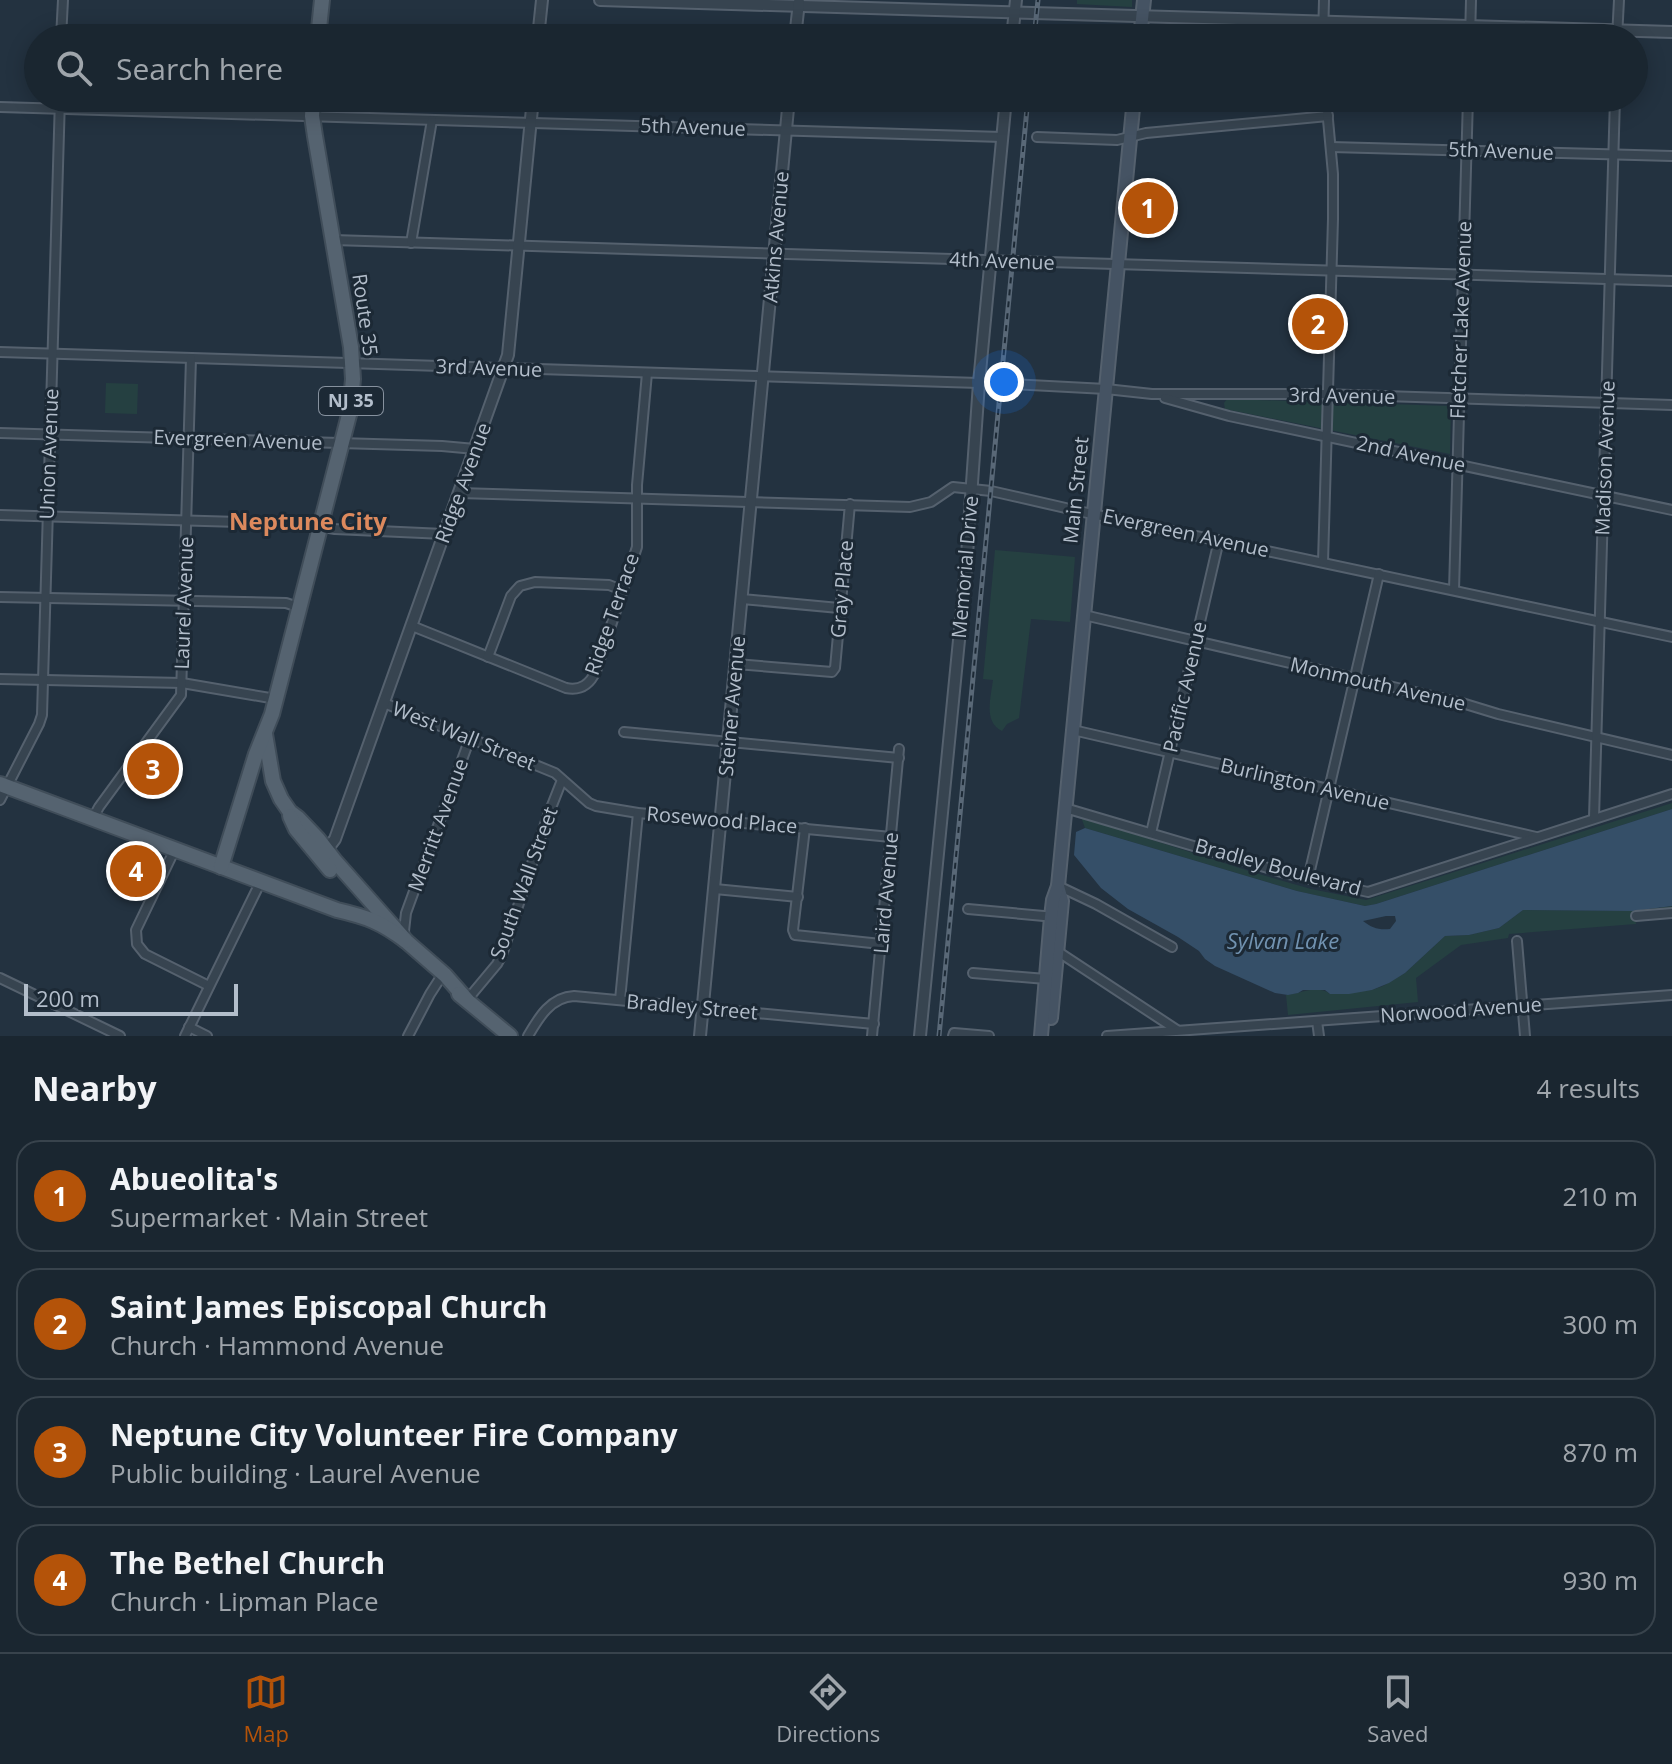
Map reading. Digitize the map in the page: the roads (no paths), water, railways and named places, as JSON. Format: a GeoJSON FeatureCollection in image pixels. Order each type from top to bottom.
{"type":"FeatureCollection","features":[{"type":"Feature","properties":{"kind":"main road"},"geometry":{"type":"LineString","coordinates":[[319,24],[322,0]]}},
{"type":"Feature","properties":{"kind":"main road"},"geometry":{"type":"LineString","coordinates":[[1141,24],[1144,0]]}},
{"type":"Feature","properties":{"kind":"main road","name":"Route 35"},"geometry":{"type":"LineString","coordinates":[[290,812],[273,781],[265,734],[350,411],[352,364],[312,112]]}},
{"type":"Feature","properties":{"kind":"main road","name":"Main Street"},"geometry":{"type":"LineString","coordinates":[[1050,1036],[1057,951],[1053,900],[1058,886],[1133,112]]}},
{"type":"Feature","properties":{"kind":"main road"},"geometry":{"type":"LineString","coordinates":[[221,867],[265,734]]}},
{"type":"Feature","properties":{"kind":"main road"},"geometry":{"type":"LineString","coordinates":[[246,787],[273,781]]}},
{"type":"Feature","properties":{"kind":"main road"},"geometry":{"type":"LineString","coordinates":[[2,790],[93,818],[337,910],[401,942],[445,975],[467,1000]]}},
{"type":"Feature","properties":{"kind":"main road","name":"NJ 35"},"geometry":{"type":"LineString","coordinates":[[290,812],[326,851],[381,920]]}},
{"type":"Feature","properties":{"kind":"main road","name":"NJ 35"},"geometry":{"type":"LineString","coordinates":[[290,812],[296,829],[381,920]]}},
{"type":"Feature","properties":{"kind":"main road"},"geometry":{"type":"LineString","coordinates":[[337,910],[381,920],[439,980],[510,1036]]}},
{"type":"Feature","properties":{"kind":"main road","name":"Main Street"},"geometry":{"type":"LineString","coordinates":[[1041,1036],[1056,917]]}},
{"type":"Feature","properties":{"kind":"street"},"geometry":{"type":"LineString","coordinates":[[62,24],[63,0]]}},
{"type":"Feature","properties":{"kind":"street"},"geometry":{"type":"LineString","coordinates":[[539,24],[542,0]]}},
{"type":"Feature","properties":{"kind":"street"},"geometry":{"type":"LineString","coordinates":[[600,0],[798,3],[1397,24]]}},
{"type":"Feature","properties":{"kind":"street"},"geometry":{"type":"LineString","coordinates":[[1014,24],[1016,0]]}},
{"type":"Feature","properties":{"kind":"street"},"geometry":{"type":"LineString","coordinates":[[1323,22],[1324,0]]}},
{"type":"Feature","properties":{"kind":"street"},"geometry":{"type":"LineString","coordinates":[[1471,0],[1471,24]]}},
{"type":"Feature","properties":{"kind":"street"},"geometry":{"type":"LineString","coordinates":[[1618,24],[1619,0]]}},
{"type":"Feature","properties":{"kind":"street"},"geometry":{"type":"LineString","coordinates":[[796,24],[798,3]]}},
{"type":"Feature","properties":{"kind":"street"},"geometry":{"type":"LineString","coordinates":[[1648,33],[1672,32]]}},
{"type":"Feature","properties":{"kind":"street","name":"5th Avenue"},"geometry":{"type":"LineString","coordinates":[[0,107],[24,107]]}},
{"type":"Feature","properties":{"kind":"street","name":"Union Avenue"},"geometry":{"type":"LineString","coordinates":[[2,790],[42,715],[59,112]]}},
{"type":"Feature","properties":{"kind":"street","name":"5th Avenue"},"geometry":{"type":"LineString","coordinates":[[186,112],[1002,137]]}},
{"type":"Feature","properties":{"kind":"street","name":"Ridge Avenue"},"geometry":{"type":"LineString","coordinates":[[326,851],[335,839],[508,355],[531,112]]}},
{"type":"Feature","properties":{"kind":"street","name":"Atkins Avenue"},"geometry":{"type":"LineString","coordinates":[[763,377],[788,112]]}},
{"type":"Feature","properties":{"kind":"street","name":"Memorial Drive"},"geometry":{"type":"LineString","coordinates":[[920,1036],[963,599],[979,383],[1005,112]]}},
{"type":"Feature","properties":{"kind":"street"},"geometry":{"type":"LineString","coordinates":[[1323,562],[1333,219],[1328,112]]}},
{"type":"Feature","properties":{"kind":"street","name":"Fletcher Lake Avenue"},"geometry":{"type":"LineString","coordinates":[[1454,590],[1468,112]]}},
{"type":"Feature","properties":{"kind":"street","name":"Madison Avenue"},"geometry":{"type":"LineString","coordinates":[[1594,818],[1615,112]]}},
{"type":"Feature","properties":{"kind":"street"},"geometry":{"type":"LineString","coordinates":[[1037,137],[1117,140],[1146,133],[1328,116]]}},
{"type":"Feature","properties":{"kind":"street"},"geometry":{"type":"LineString","coordinates":[[411,243],[432,120]]}},
{"type":"Feature","properties":{"kind":"street","name":"5th Avenue"},"geometry":{"type":"LineString","coordinates":[[1331,147],[1672,156]]}},
{"type":"Feature","properties":{"kind":"street","name":"4th Avenue"},"geometry":{"type":"LineString","coordinates":[[333,240],[1672,281]]}},
{"type":"Feature","properties":{"kind":"street","name":"3rd Avenue"},"geometry":{"type":"LineString","coordinates":[[0,352],[979,383]]}},
{"type":"Feature","properties":{"kind":"street","name":"Laurel Avenue"},"geometry":{"type":"LineString","coordinates":[[93,818],[181,695],[191,358]]}},
{"type":"Feature","properties":{"kind":"street","name":"Ridge Terrace"},"geometry":{"type":"LineString","coordinates":[[412,626],[566,688],[583,687],[596,671],[637,547],[637,485],[647,373]]}},
{"type":"Feature","properties":{"kind":"street","name":"Steiner Avenue"},"geometry":{"type":"LineString","coordinates":[[700,1036],[763,377]]}},
{"type":"Feature","properties":{"kind":"street","name":"3rd Avenue"},"geometry":{"type":"LineString","coordinates":[[1012,384],[1152,394],[1328,394],[1672,405]]}},
{"type":"Feature","properties":{"kind":"street","name":"2nd Avenue"},"geometry":{"type":"LineString","coordinates":[[1152,394],[1229,416],[1672,510]]}},
{"type":"Feature","properties":{"kind":"street","name":"Evergreen Avenue"},"geometry":{"type":"LineString","coordinates":[[0,433],[475,449]]}},
{"type":"Feature","properties":{"kind":"street","name":"Evergreen Avenue"},"geometry":{"type":"LineString","coordinates":[[459,493],[919,506],[953,487],[971,488],[1672,637]]}},
{"type":"Feature","properties":{"kind":"street","name":"Gray Place"},"geometry":{"type":"LineString","coordinates":[[736,664],[832,672],[835,668],[850,504]]}},
{"type":"Feature","properties":{"kind":"street"},"geometry":{"type":"LineString","coordinates":[[0,515],[306,524],[335,529],[444,534]]}},
{"type":"Feature","properties":{"kind":"street","name":"Pacific Avenue"},"geometry":{"type":"LineString","coordinates":[[1151,833],[1219,540]]}},
{"type":"Feature","properties":{"kind":"street"},"geometry":{"type":"LineString","coordinates":[[1308,879],[1379,574]]}},
{"type":"Feature","properties":{"kind":"street"},"geometry":{"type":"LineString","coordinates":[[488,657],[511,596],[520,586],[535,582],[609,585],[622,590]]}},
{"type":"Feature","properties":{"kind":"street"},"geometry":{"type":"LineString","coordinates":[[0,597],[286,603],[298,607]]}},
{"type":"Feature","properties":{"kind":"street"},"geometry":{"type":"LineString","coordinates":[[742,599],[839,608]]}},
{"type":"Feature","properties":{"kind":"street","name":"Monmouth Avenue"},"geometry":{"type":"LineString","coordinates":[[1084,615],[1672,755]]}},
{"type":"Feature","properties":{"kind":"street"},"geometry":{"type":"LineString","coordinates":[[0,679],[182,683],[276,699]]}},
{"type":"Feature","properties":{"kind":"street","name":"West Wall Street"},"geometry":{"type":"LineString","coordinates":[[384,703],[544,768]]}},
{"type":"Feature","properties":{"kind":"street","name":"Burlington Avenue"},"geometry":{"type":"LineString","coordinates":[[1073,730],[1536,837]]}},
{"type":"Feature","properties":{"kind":"street"},"geometry":{"type":"LineString","coordinates":[[624,732],[729,742]]}},
{"type":"Feature","properties":{"kind":"street","name":"Merritt Avenue"},"geometry":{"type":"LineString","coordinates":[[401,942],[406,913],[470,738]]}},
{"type":"Feature","properties":{"kind":"street","name":"Laird Avenue"},"geometry":{"type":"LineString","coordinates":[[729,742],[899,754],[872,1036]]}},
{"type":"Feature","properties":{"kind":"street","name":"South Wall Street"},"geometry":{"type":"LineString","coordinates":[[467,1000],[502,955],[562,780],[544,768]]}},
{"type":"Feature","properties":{"kind":"street","name":"Rosewood Place"},"geometry":{"type":"LineString","coordinates":[[562,780],[596,806],[638,813],[891,837]]}},
{"type":"Feature","properties":{"kind":"street","name":"Bradley Boulevard"},"geometry":{"type":"LineString","coordinates":[[1065,808],[1308,879],[1368,892],[1672,794]]}},
{"type":"Feature","properties":{"kind":"street"},"geometry":{"type":"LineString","coordinates":[[620,1000],[638,813]]}},
{"type":"Feature","properties":{"kind":"street"},"geometry":{"type":"LineString","coordinates":[[805,828],[793,930],[795,935],[881,944]]}},
{"type":"Feature","properties":{"kind":"street"},"geometry":{"type":"LineString","coordinates":[[175,849],[136,930],[137,944],[149,957],[209,986]]}},
{"type":"Feature","properties":{"kind":"street"},"geometry":{"type":"LineString","coordinates":[[207,1036],[187,1032],[261,881]]}},
{"type":"Feature","properties":{"kind":"street"},"geometry":{"type":"LineString","coordinates":[[1058,886],[1172,947]]}},
{"type":"Feature","properties":{"kind":"street"},"geometry":{"type":"LineString","coordinates":[[715,889],[798,897]]}},
{"type":"Feature","properties":{"kind":"street"},"geometry":{"type":"LineString","coordinates":[[968,909],[1056,917]]}},
{"type":"Feature","properties":{"kind":"street","name":"Merritt Avenue"},"geometry":{"type":"LineString","coordinates":[[381,920],[397,921],[406,913]]}},
{"type":"Feature","properties":{"kind":"street"},"geometry":{"type":"LineString","coordinates":[[1636,916],[1672,913]]}},
{"type":"Feature","properties":{"kind":"street"},"geometry":{"type":"LineString","coordinates":[[1517,941],[1525,1036]]}},
{"type":"Feature","properties":{"kind":"street"},"geometry":{"type":"LineString","coordinates":[[1057,951],[1178,1030]]}},
{"type":"Feature","properties":{"kind":"street"},"geometry":{"type":"LineString","coordinates":[[973,973],[1046,979]]}},
{"type":"Feature","properties":{"kind":"street"},"geometry":{"type":"LineString","coordinates":[[0,978],[120,1036]]}},
{"type":"Feature","properties":{"kind":"street"},"geometry":{"type":"LineString","coordinates":[[408,1036],[439,980]]}},
{"type":"Feature","properties":{"kind":"street","name":"Norwood Avenue"},"geometry":{"type":"LineString","coordinates":[[1107,1036],[1672,995]]}},
{"type":"Feature","properties":{"kind":"street","name":"Bradley Street"},"geometry":{"type":"LineString","coordinates":[[528,1036],[542,1014],[559,999],[574,996],[874,1024]]}},
{"type":"Feature","properties":{"kind":"street"},"geometry":{"type":"LineString","coordinates":[[1317,1021],[1319,1036]]}},
{"type":"Feature","properties":{"kind":"street"},"geometry":{"type":"LineString","coordinates":[[954,1034],[989,1036]]}},
{"type":"Feature","properties":{"kind":"water","name":"Sylvan Lake"},"geometry":{"type":"Polygon","coordinates":[[[1672,809],[1672,906],[1633,911],[1523,910],[1499,928],[1469,935],[1445,936],[1405,973],[1389,983],[1349,994],[1330,994],[1325,990],[1303,990],[1288,995],[1275,993],[1215,966],[1199,951],[1128,909],[1101,888],[1074,855],[1076,832],[1085,828],[1297,891],[1365,906],[1672,809]],[[1395,916],[1363,921],[1375,928],[1390,929],[1396,921],[1395,916]]]}},
{"type":"Feature","properties":{"kind":"railway"},"geometry":{"type":"LineString","coordinates":[[1035,24],[1038,0]]}},
{"type":"Feature","properties":{"kind":"railway"},"geometry":{"type":"LineString","coordinates":[[939,1036],[1027,112]]}},
{"type":"Feature","properties":{"kind":"place","name":"Abueolita's"},"geometry":{"type":"Point","coordinates":[1148,208]}},
{"type":"Feature","properties":{"kind":"place","name":"Saint James Episcopal Church"},"geometry":{"type":"Point","coordinates":[1318,324]}},
{"type":"Feature","properties":{"kind":"place","name":"Neptune City Volunteer Fire Company"},"geometry":{"type":"Point","coordinates":[153,769]}},
{"type":"Feature","properties":{"kind":"place","name":"The Bethel Church"},"geometry":{"type":"Point","coordinates":[136,871]}},
{"type":"Feature","properties":{"kind":"district","name":"Neptune City"},"geometry":{"type":"Point","coordinates":[308,522]}}]}
